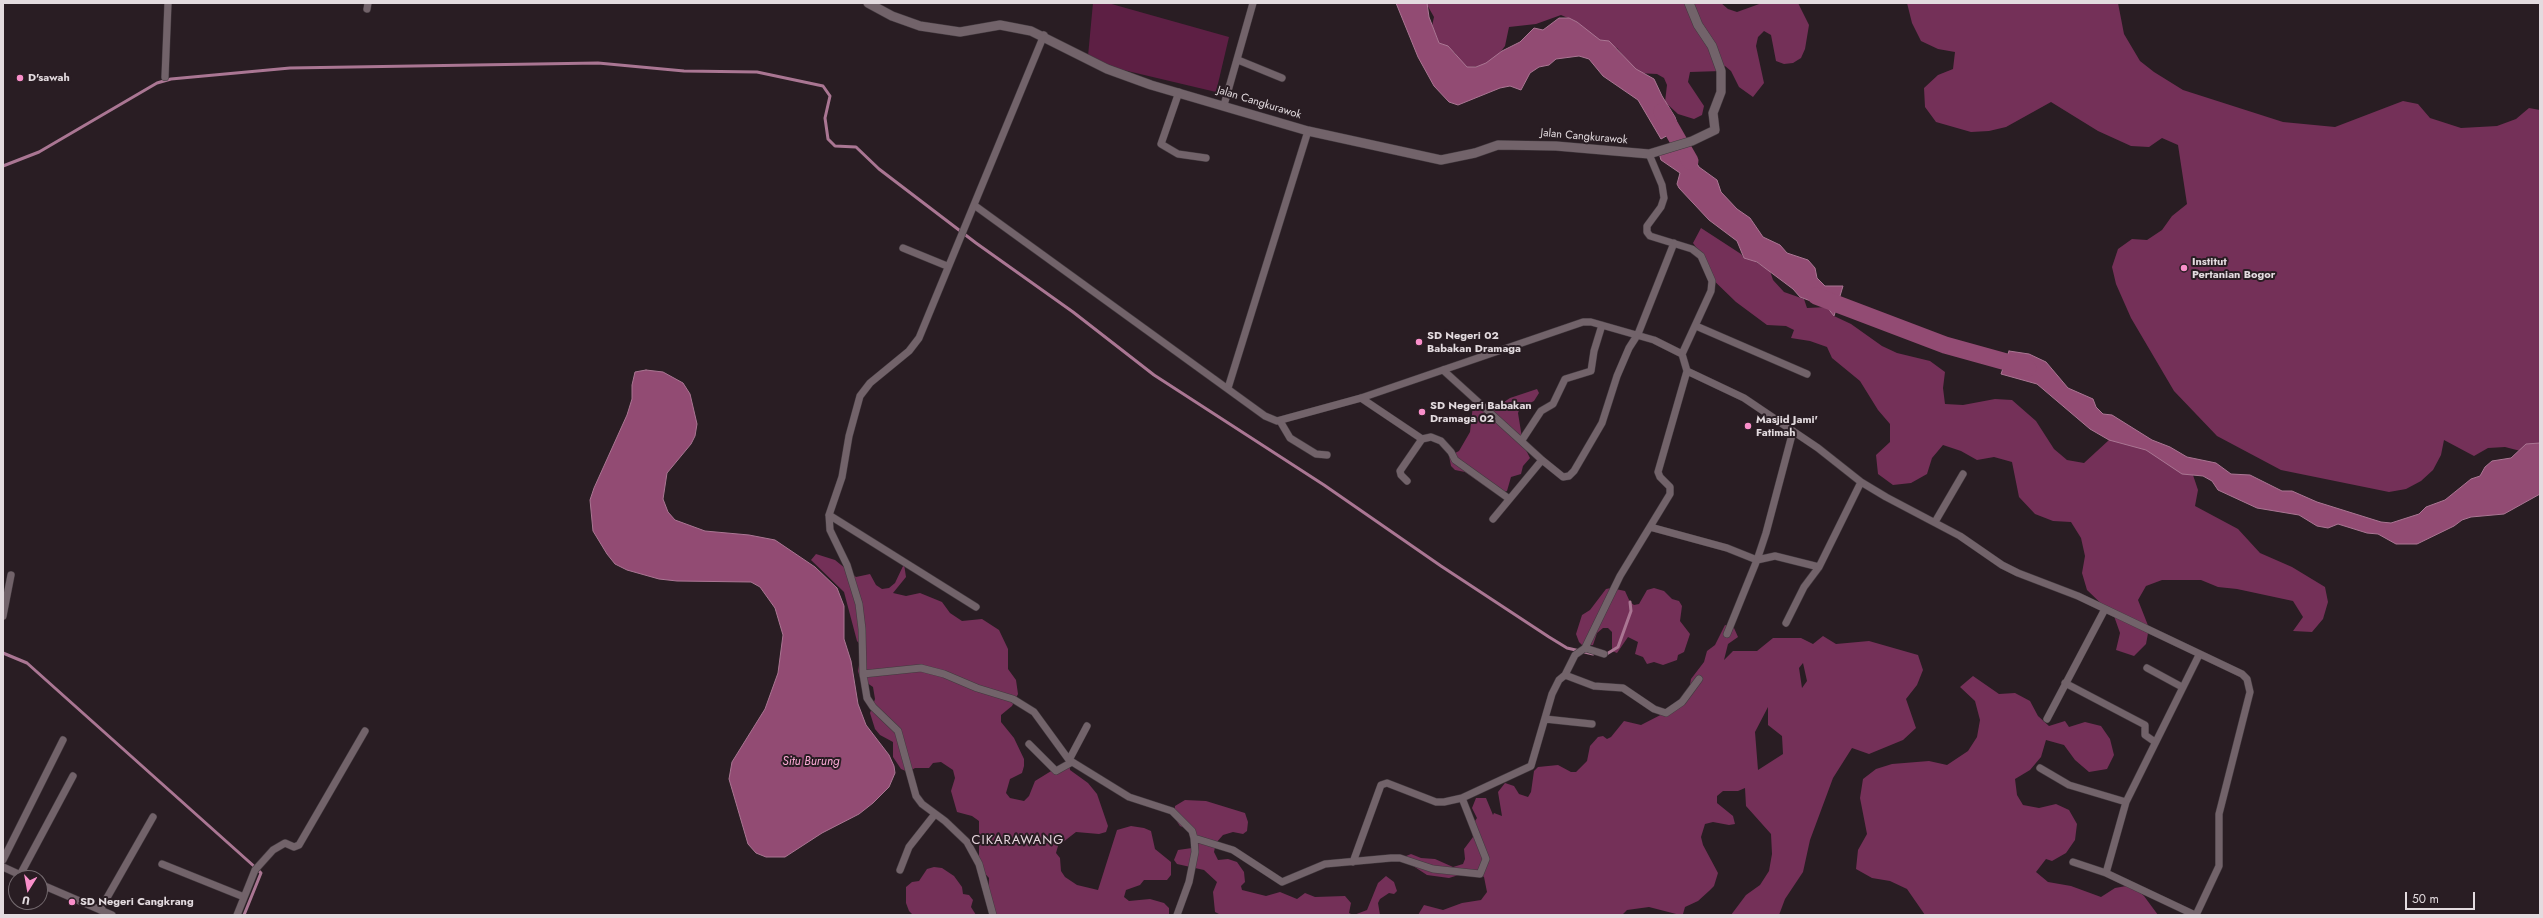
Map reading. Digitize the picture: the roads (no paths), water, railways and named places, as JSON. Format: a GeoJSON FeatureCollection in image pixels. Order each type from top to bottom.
{"type":"FeatureCollection","features":[{"type":"Feature","properties":{"kind":"street"},"geometry":{"type":"LineString","coordinates":[[165,77],[168,3]]}},
{"type":"Feature","properties":{"kind":"street","name":"Jalan Cangkurawok"},"geometry":{"type":"LineString","coordinates":[[868,3],[892,16],[920,26],[960,32],[1000,25],[1020,28],[1044,35],[1107,69],[1179,92],[1308,131],[1441,160],[1504,145],[1556,146],[1653,153]]}},
{"type":"Feature","properties":{"kind":"street"},"geometry":{"type":"LineString","coordinates":[[1224,105],[1253,3]]}},
{"type":"Feature","properties":{"kind":"street"},"geometry":{"type":"LineString","coordinates":[[1352,862],[1381,785],[1387,784],[1436,802],[1462,798],[1530,767],[1552,694],[1559,680],[1565,675],[1575,655],[1584,648],[1620,576],[1670,494],[1670,487],[1660,477],[1658,472],[1686,372],[1682,354],[1711,290],[1712,281],[1701,256],[1692,249],[1650,236],[1647,232],[1647,226],[1661,207],[1664,198],[1653,153],[1692,141],[1715,130],[1713,113],[1721,92],[1721,71],[1712,46],[1698,25],[1689,3]]}},
{"type":"Feature","properties":{"kind":"street"},"geometry":{"type":"LineString","coordinates":[[993,915],[978,864],[967,842],[922,804],[916,796],[901,737],[898,731],[870,702],[863,674],[862,629],[859,604],[846,565],[830,530],[829,515],[842,476],[849,436],[860,396],[870,383],[909,351],[919,338],[947,266],[974,205],[1044,35]]}},
{"type":"Feature","properties":{"kind":"street"},"geometry":{"type":"LineString","coordinates":[[1238,60],[1282,78]]}},
{"type":"Feature","properties":{"kind":"street"},"geometry":{"type":"LineString","coordinates":[[1179,92],[1161,144],[1178,154],[1206,158]]}},
{"type":"Feature","properties":{"kind":"street"},"geometry":{"type":"LineString","coordinates":[[1228,388],[1308,131]]}},
{"type":"Feature","properties":{"kind":"street"},"geometry":{"type":"LineString","coordinates":[[974,205],[1265,416],[1280,421],[1361,398],[1574,325],[1591,322],[1638,334],[1682,354]]}},
{"type":"Feature","properties":{"kind":"street"},"geometry":{"type":"LineString","coordinates":[[1443,370],[1522,440],[1542,460],[1563,477],[1569,476],[1574,471],[1602,422],[1617,376],[1629,348],[1638,334],[1674,243]]}},
{"type":"Feature","properties":{"kind":"street"},"geometry":{"type":"LineString","coordinates":[[903,248],[947,266]]}},
{"type":"Feature","properties":{"kind":"street"},"geometry":{"type":"LineString","coordinates":[[1522,440],[1541,411],[1553,404],[1565,379],[1591,371],[1594,350],[1602,325]]}},
{"type":"Feature","properties":{"kind":"street"},"geometry":{"type":"LineString","coordinates":[[1696,326],[1807,374]]}},
{"type":"Feature","properties":{"kind":"street"},"geometry":{"type":"LineString","coordinates":[[1686,372],[1734,392],[1793,431],[1861,482],[1886,497],[1935,522],[2018,573],[2068,592],[2242,674],[2250,685],[2219,814],[2219,866],[2195,915],[2106,873],[2073,862]]}},
{"type":"Feature","properties":{"kind":"street"},"geometry":{"type":"LineString","coordinates":[[1361,398],[1422,440]]}},
{"type":"Feature","properties":{"kind":"street"},"geometry":{"type":"LineString","coordinates":[[1280,421],[1290,438],[1316,454],[1327,455]]}},
{"type":"Feature","properties":{"kind":"street"},"geometry":{"type":"LineString","coordinates":[[1727,634],[1766,534],[1793,431]]}},
{"type":"Feature","properties":{"kind":"street"},"geometry":{"type":"LineString","coordinates":[[1408,481],[1401,475],[1400,471],[1422,440],[1431,437],[1440,441],[1451,452],[1455,460],[1508,498]]}},
{"type":"Feature","properties":{"kind":"street"},"geometry":{"type":"LineString","coordinates":[[1493,519],[1508,498],[1542,460]]}},
{"type":"Feature","properties":{"kind":"street"},"geometry":{"type":"LineString","coordinates":[[1935,522],[1963,474]]}},
{"type":"Feature","properties":{"kind":"street"},"geometry":{"type":"LineString","coordinates":[[1786,623],[1804,587],[1819,567],[1861,482]]}},
{"type":"Feature","properties":{"kind":"street"},"geometry":{"type":"LineString","coordinates":[[829,515],[976,607]]}},
{"type":"Feature","properties":{"kind":"street"},"geometry":{"type":"LineString","coordinates":[[1650,527],[1727,548],[1757,560],[1775,556],[1819,567]]}},
{"type":"Feature","properties":{"kind":"street"},"geometry":{"type":"LineString","coordinates":[[3,616],[11,575]]}},
{"type":"Feature","properties":{"kind":"street"},"geometry":{"type":"LineString","coordinates":[[2047,719],[2105,610]]}},
{"type":"Feature","properties":{"kind":"street"},"geometry":{"type":"LineString","coordinates":[[1584,648],[1604,654]]}},
{"type":"Feature","properties":{"kind":"street"},"geometry":{"type":"LineString","coordinates":[[2106,873],[2126,802],[2199,655]]}},
{"type":"Feature","properties":{"kind":"street"},"geometry":{"type":"LineString","coordinates":[[863,674],[921,668],[944,674],[977,688],[1013,699],[1034,712],[1070,761],[1129,797],[1172,811],[1192,831],[1195,852],[1189,882],[1177,915]]}},
{"type":"Feature","properties":{"kind":"street"},"geometry":{"type":"LineString","coordinates":[[2147,668],[2182,687]]}},
{"type":"Feature","properties":{"kind":"street"},"geometry":{"type":"LineString","coordinates":[[1565,675],[1594,686],[1623,688],[1654,709],[1666,713],[1682,702],[1699,679]]}},
{"type":"Feature","properties":{"kind":"street"},"geometry":{"type":"LineString","coordinates":[[2065,683],[2145,725],[2145,735],[2155,742]]}},
{"type":"Feature","properties":{"kind":"street"},"geometry":{"type":"LineString","coordinates":[[1545,719],[1592,724]]}},
{"type":"Feature","properties":{"kind":"street"},"geometry":{"type":"LineString","coordinates":[[1029,744],[1056,771],[1070,761],[1087,726]]}},
{"type":"Feature","properties":{"kind":"street"},"geometry":{"type":"LineString","coordinates":[[237,915],[255,870],[273,850],[285,844],[294,847],[299,845],[365,731]]}},
{"type":"Feature","properties":{"kind":"street"},"geometry":{"type":"LineString","coordinates":[[3,860],[63,740]]}},
{"type":"Feature","properties":{"kind":"street"},"geometry":{"type":"LineString","coordinates":[[2040,768],[2069,785],[2126,802]]}},
{"type":"Feature","properties":{"kind":"street"},"geometry":{"type":"LineString","coordinates":[[23,870],[73,776]]}},
{"type":"Feature","properties":{"kind":"street"},"geometry":{"type":"LineString","coordinates":[[1194,838],[1233,850],[1282,882],[1325,864],[1400,858],[1433,869],[1480,874],[1486,859],[1462,798]]}},
{"type":"Feature","properties":{"kind":"street"},"geometry":{"type":"LineString","coordinates":[[900,870],[909,847],[935,814]]}},
{"type":"Feature","properties":{"kind":"street"},"geometry":{"type":"LineString","coordinates":[[100,910],[153,817]]}},
{"type":"Feature","properties":{"kind":"street"},"geometry":{"type":"LineString","coordinates":[[162,864],[244,897]]}},
{"type":"Feature","properties":{"kind":"street"},"geometry":{"type":"LineString","coordinates":[[48,887],[112,915]]}},
{"type":"Feature","properties":{"kind":"water"},"geometry":{"type":"Polygon","coordinates":[[[1396,3],[1427,3],[1429,17],[1439,43],[1448,46],[1467,67],[1476,67],[1486,63],[1502,51],[1520,42],[1534,28],[1543,30],[1559,18],[1569,18],[1577,22],[1600,40],[1609,41],[1636,69],[1654,79],[1662,96],[1675,117],[1679,129],[1661,139],[1638,100],[1603,76],[1589,59],[1579,56],[1556,59],[1549,65],[1539,67],[1530,73],[1521,90],[1510,86],[1500,88],[1458,105],[1449,102],[1434,86],[1418,57],[1396,3]]]}},
{"type":"Feature","properties":{"kind":"water"},"geometry":{"type":"Polygon","coordinates":[[[1686,145],[1699,167],[1717,180],[1721,192],[1737,209],[1750,218],[1763,237],[1780,245],[1787,253],[1808,260],[1815,268],[1817,278],[1825,286],[1843,286],[1834,316],[1827,307],[1800,297],[1793,289],[1757,262],[1744,258],[1737,241],[1709,220],[1679,188],[1677,184],[1680,173],[1661,160],[1659,153],[1686,145]]]}},
{"type":"Feature","properties":{"kind":"water"},"geometry":{"type":"Polygon","coordinates":[[[2009,351],[2029,354],[2046,362],[2068,388],[2093,399],[2096,407],[2103,414],[2112,415],[2152,440],[2170,447],[2187,457],[2216,463],[2231,474],[2250,475],[2282,491],[2292,491],[2317,502],[2381,522],[2391,523],[2419,514],[2426,507],[2445,500],[2471,479],[2480,476],[2485,467],[2492,461],[2511,458],[2526,444],[2540,443],[2540,494],[2504,514],[2471,517],[2462,520],[2454,526],[2417,544],[2396,544],[2378,534],[2367,533],[2338,524],[2328,528],[2317,526],[2299,515],[2257,508],[2218,490],[2212,481],[2203,476],[2182,474],[2146,450],[2109,440],[2090,429],[2037,384],[2001,374],[2009,351]]]}},
{"type":"Feature","properties":{"kind":"water","name":"Situ Burung"},"geometry":{"type":"Polygon","coordinates":[[[646,370],[663,372],[683,383],[690,394],[697,424],[695,436],[691,444],[667,473],[663,499],[668,512],[675,520],[705,531],[749,535],[775,540],[815,567],[837,588],[844,606],[844,639],[851,661],[858,704],[866,725],[889,755],[894,766],[895,773],[889,787],[873,803],[859,814],[822,833],[785,857],[766,857],[756,853],[748,844],[729,779],[732,762],[765,709],[778,673],[783,635],[775,608],[760,587],[751,582],[677,581],[659,579],[627,570],[615,564],[593,531],[590,500],[627,415],[632,399],[632,385],[635,372],[646,370]]]}},
{"type":"Feature","properties":{"kind":"waterway"},"geometry":{"type":"LineString","coordinates":[[3,166],[39,152],[157,83],[171,79],[290,68],[598,63],[684,71],[757,72],[823,86],[830,96],[825,118],[828,139],[835,146],[856,147],[879,169],[976,243],[1073,312],[1154,375],[1324,485],[1441,566],[1549,637],[1567,648],[1593,654]]}},
{"type":"Feature","properties":{"kind":"waterway"},"geometry":{"type":"LineString","coordinates":[[1662,112],[1690,161]]}},
{"type":"Feature","properties":{"kind":"waterway"},"geometry":{"type":"LineString","coordinates":[[1816,296],[1945,345],[2028,368]]}},
{"type":"Feature","properties":{"kind":"waterway"},"geometry":{"type":"LineString","coordinates":[[1605,655],[1618,647],[1631,611],[1630,602]]}},
{"type":"Feature","properties":{"kind":"waterway"},"geometry":{"type":"LineString","coordinates":[[3,653],[27,663],[256,868]]}},
{"type":"Feature","properties":{"kind":"waterway"},"geometry":{"type":"LineString","coordinates":[[244,915],[261,873],[258,870]]}},
{"type":"Feature","properties":{"kind":"place","name":"D'sawah"},"geometry":{"type":"Point","coordinates":[20,78]}},
{"type":"Feature","properties":{"kind":"place","name":"Institut Pertanian Bogor"},"geometry":{"type":"Point","coordinates":[2184,268]}},
{"type":"Feature","properties":{"kind":"place","name":"SD Negeri 02 Babakan Dramaga"},"geometry":{"type":"Point","coordinates":[1419,342]}},
{"type":"Feature","properties":{"kind":"place","name":"SD Negeri Babakan Dramaga 02"},"geometry":{"type":"Point","coordinates":[1422,412]}},
{"type":"Feature","properties":{"kind":"place","name":"Masjid Jami' Fatimah"},"geometry":{"type":"Point","coordinates":[1748,426]}},
{"type":"Feature","properties":{"kind":"place","name":"SD Negeri Cangkrang"},"geometry":{"type":"Point","coordinates":[72,902]}},
{"type":"Feature","properties":{"kind":"district","name":"CIKARAWANG"},"geometry":{"type":"Point","coordinates":[1018,841]}}]}
